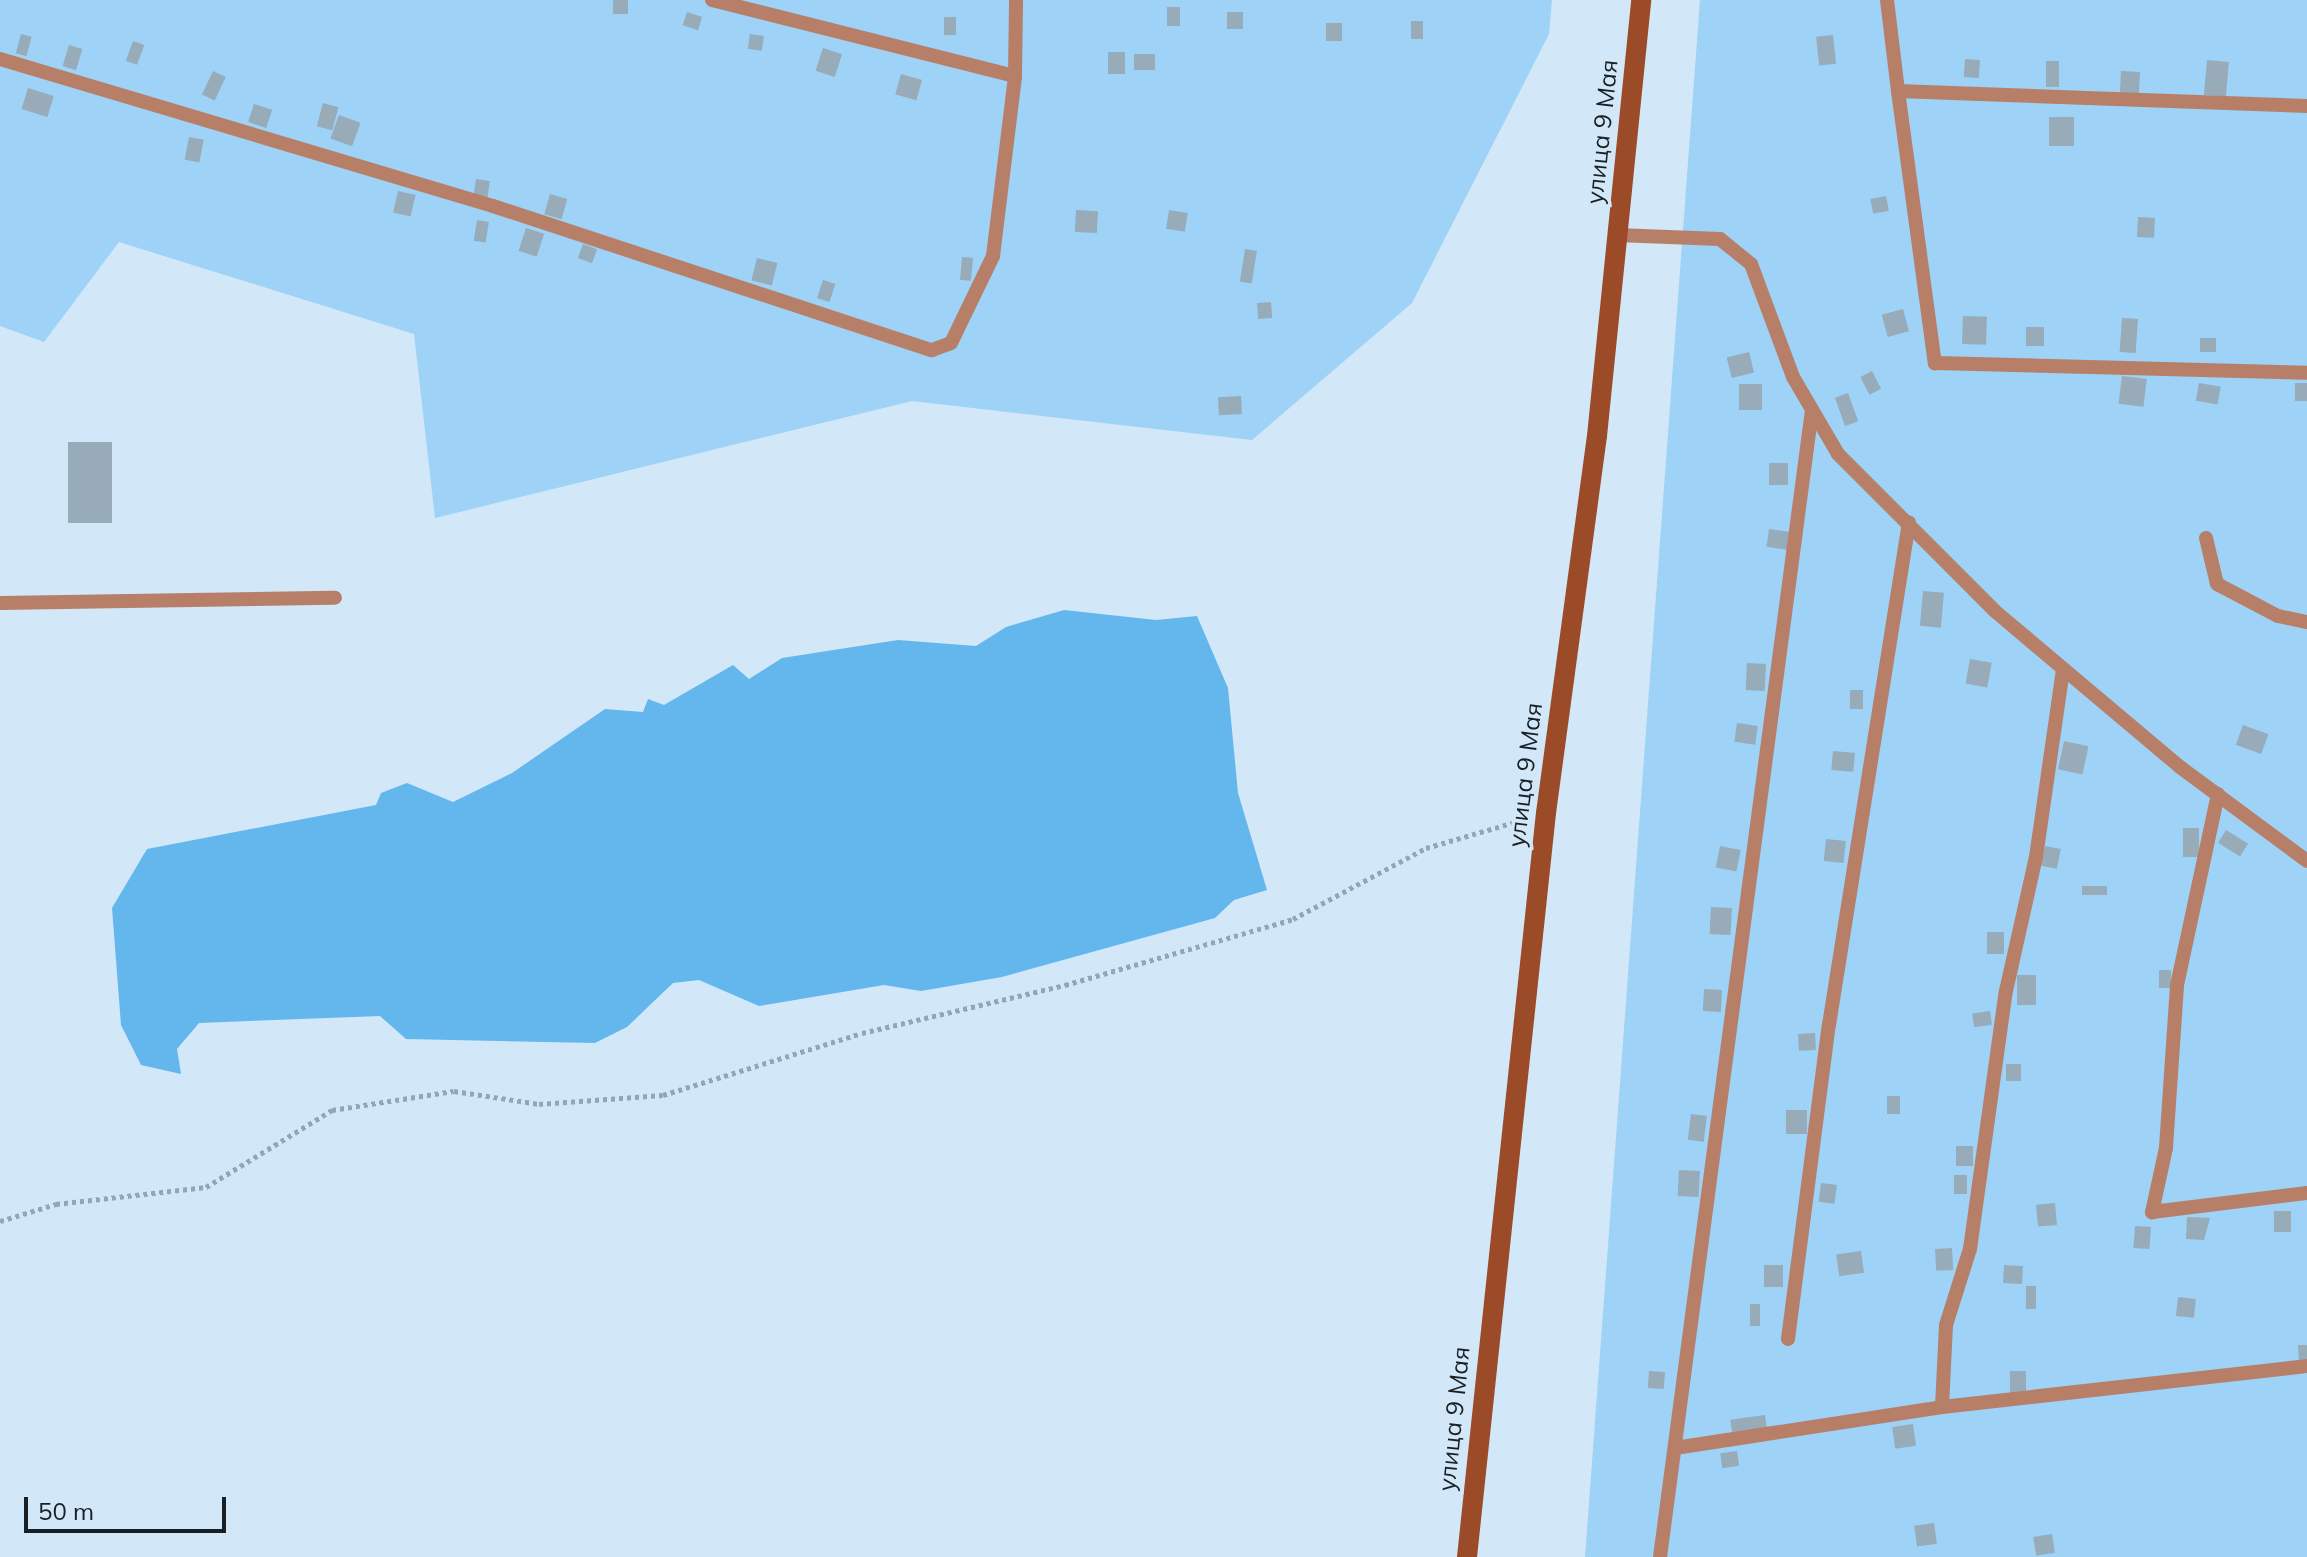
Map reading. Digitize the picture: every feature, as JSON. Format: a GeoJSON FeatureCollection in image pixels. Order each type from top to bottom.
{"type":"FeatureCollection","features":[{"type":"Feature","properties":{"kind":"main road","name":"улица 9 Мая"},"geometry":{"type":"LineString","coordinates":[[1467,1557],[1546,813],[1597,436],[1641,0]]}},
{"type":"Feature","properties":{"kind":"lane"},"geometry":{"type":"LineString","coordinates":[[712,0],[1015,76]]}},
{"type":"Feature","properties":{"kind":"lane"},"geometry":{"type":"LineString","coordinates":[[0,59],[493,206],[932,350],[951,343],[993,256],[1015,76],[1016,0]]}},
{"type":"Feature","properties":{"kind":"lane"},"geometry":{"type":"LineString","coordinates":[[1887,0],[1935,363],[2307,373]]}},
{"type":"Feature","properties":{"kind":"lane"},"geometry":{"type":"LineString","coordinates":[[1898,91],[2307,106]]}},
{"type":"Feature","properties":{"kind":"lane"},"geometry":{"type":"LineString","coordinates":[[1617,235],[1720,239],[1751,264],[1793,377],[1838,454],[1909,522],[1947,566],[2063,669],[2307,861]]}},
{"type":"Feature","properties":{"kind":"lane"},"geometry":{"type":"LineString","coordinates":[[1660,1557],[1812,410]]}},
{"type":"Feature","properties":{"kind":"lane"},"geometry":{"type":"LineString","coordinates":[[1788,1339],[1829,1025],[1909,522]]}},
{"type":"Feature","properties":{"kind":"lane"},"geometry":{"type":"LineString","coordinates":[[2206,538],[2217,584],[2278,616],[2307,622]]}},
{"type":"Feature","properties":{"kind":"lane"},"geometry":{"type":"LineString","coordinates":[[0,603],[335,598]]}},
{"type":"Feature","properties":{"kind":"lane"},"geometry":{"type":"LineString","coordinates":[[1942,1407],[1946,1325],[1970,1249],[2006,991],[2036,857],[2063,669]]}},
{"type":"Feature","properties":{"kind":"lane"},"geometry":{"type":"LineString","coordinates":[[2218,794],[2177,986],[2166,1148],[2152,1212],[2307,1193]]}},
{"type":"Feature","properties":{"kind":"lane"},"geometry":{"type":"LineString","coordinates":[[1675,1448],[1942,1407],[2307,1366]]}},
{"type":"Feature","properties":{"kind":"path"},"geometry":{"type":"LineString","coordinates":[[0,1221],[56,1204],[206,1187],[332,1110],[454,1091],[539,1104],[663,1095],[862,1033],[1065,985],[1293,919],[1426,848],[1546,813]]}},
{"type":"Feature","properties":{"kind":"shaded area"},"geometry":{"type":"Polygon","coordinates":[[[0,0],[1552,0],[1549,34],[1412,303],[1252,440],[912,401],[435,518],[414,334],[119,242],[44,342],[0,326],[0,0]]]}},
{"type":"Feature","properties":{"kind":"shaded area"},"geometry":{"type":"Polygon","coordinates":[[[1700,0],[2307,0],[2307,1557],[1585,1557],[1700,0]]]}},
{"type":"Feature","properties":{"kind":"shaded area"},"geometry":{"type":"Polygon","coordinates":[[[1064,610],[1156,620],[1197,616],[1228,688],[1238,793],[1267,890],[1234,900],[1215,918],[1002,977],[921,991],[884,985],[759,1006],[699,980],[673,983],[627,1027],[595,1043],[406,1039],[380,1016],[199,1023],[177,1049],[181,1074],[141,1065],[121,1025],[112,908],[147,849],[376,805],[381,793],[407,783],[453,802],[512,773],[605,709],[643,712],[648,699],[664,705],[733,665],[749,679],[782,658],[898,640],[976,646],[1006,627],[1064,610]]]}},
{"type":"Feature","properties":{"kind":"building"},"geometry":{"type":"Polygon","coordinates":[[[613,0],[628,0],[628,14],[613,14],[613,0]]]}},
{"type":"Feature","properties":{"kind":"building"},"geometry":{"type":"Polygon","coordinates":[[[1167,7],[1180,7],[1180,26],[1167,26],[1167,7]]]}},
{"type":"Feature","properties":{"kind":"building"},"geometry":{"type":"Polygon","coordinates":[[[687,12],[702,17],[698,30],[683,25],[687,12]]]}},
{"type":"Feature","properties":{"kind":"building"},"geometry":{"type":"Polygon","coordinates":[[[1227,12],[1243,12],[1243,29],[1227,29],[1227,12]]]}},
{"type":"Feature","properties":{"kind":"building"},"geometry":{"type":"Polygon","coordinates":[[[944,17],[956,17],[956,35],[944,35],[944,17]]]}},
{"type":"Feature","properties":{"kind":"building"},"geometry":{"type":"Polygon","coordinates":[[[1411,21],[1423,21],[1423,39],[1411,39],[1411,21]]]}},
{"type":"Feature","properties":{"kind":"building"},"geometry":{"type":"Polygon","coordinates":[[[1326,23],[1342,23],[1342,41],[1326,41],[1326,23]]]}},
{"type":"Feature","properties":{"kind":"building"},"geometry":{"type":"Polygon","coordinates":[[[21,34],[32,37],[26,56],[16,53],[21,34]]]}},
{"type":"Feature","properties":{"kind":"building"},"geometry":{"type":"Polygon","coordinates":[[[750,34],[764,36],[762,51],[748,49],[750,34]]]}},
{"type":"Feature","properties":{"kind":"building"},"geometry":{"type":"Polygon","coordinates":[[[1833,35],[1836,64],[1819,66],[1816,37],[1833,35]]]}},
{"type":"Feature","properties":{"kind":"building"},"geometry":{"type":"Polygon","coordinates":[[[133,41],[144,45],[137,65],[126,61],[133,41]]]}},
{"type":"Feature","properties":{"kind":"building"},"geometry":{"type":"Polygon","coordinates":[[[69,45],[82,49],[76,70],[63,66],[69,45]]]}},
{"type":"Feature","properties":{"kind":"building"},"geometry":{"type":"Polygon","coordinates":[[[823,48],[842,54],[835,77],[816,71],[823,48]]]}},
{"type":"Feature","properties":{"kind":"building"},"geometry":{"type":"Polygon","coordinates":[[[1108,52],[1125,52],[1125,74],[1108,74],[1108,52]]]}},
{"type":"Feature","properties":{"kind":"building"},"geometry":{"type":"Polygon","coordinates":[[[1134,54],[1155,54],[1155,70],[1134,70],[1134,54]]]}},
{"type":"Feature","properties":{"kind":"building"},"geometry":{"type":"Polygon","coordinates":[[[1965,59],[1980,60],[1979,78],[1964,77],[1965,59]]]}},
{"type":"Feature","properties":{"kind":"building"},"geometry":{"type":"Polygon","coordinates":[[[2207,60],[2229,62],[2226,97],[2204,95],[2207,60]]]}},
{"type":"Feature","properties":{"kind":"building"},"geometry":{"type":"Polygon","coordinates":[[[2046,61],[2059,61],[2059,87],[2046,87],[2046,61]]]}},
{"type":"Feature","properties":{"kind":"building"},"geometry":{"type":"Polygon","coordinates":[[[213,71],[226,77],[215,100],[202,95],[213,71]]]}},
{"type":"Feature","properties":{"kind":"building"},"geometry":{"type":"Polygon","coordinates":[[[2121,71],[2140,72],[2139,96],[2120,95],[2121,71]]]}},
{"type":"Feature","properties":{"kind":"building"},"geometry":{"type":"Polygon","coordinates":[[[901,74],[922,80],[916,100],[895,94],[901,74]]]}},
{"type":"Feature","properties":{"kind":"building"},"geometry":{"type":"Polygon","coordinates":[[[28,88],[54,96],[47,117],[22,109],[28,88]]]}},
{"type":"Feature","properties":{"kind":"building"},"geometry":{"type":"Polygon","coordinates":[[[323,103],[338,107],[332,130],[317,126],[323,103]]]}},
{"type":"Feature","properties":{"kind":"building"},"geometry":{"type":"Polygon","coordinates":[[[254,104],[272,110],[266,128],[248,122],[254,104]]]}},
{"type":"Feature","properties":{"kind":"building"},"geometry":{"type":"Polygon","coordinates":[[[339,115],[361,123],[352,146],[330,138],[339,115]]]}},
{"type":"Feature","properties":{"kind":"building"},"geometry":{"type":"Polygon","coordinates":[[[2049,117],[2074,117],[2074,146],[2049,146],[2049,117]]]}},
{"type":"Feature","properties":{"kind":"building"},"geometry":{"type":"Polygon","coordinates":[[[189,137],[204,140],[199,162],[185,160],[189,137]]]}},
{"type":"Feature","properties":{"kind":"building"},"geometry":{"type":"Polygon","coordinates":[[[476,179],[490,181],[487,198],[474,196],[476,179]]]}},
{"type":"Feature","properties":{"kind":"building"},"geometry":{"type":"Polygon","coordinates":[[[398,191],[416,195],[411,216],[393,212],[398,191]]]}},
{"type":"Feature","properties":{"kind":"building"},"geometry":{"type":"Polygon","coordinates":[[[550,194],[567,199],[562,219],[544,214],[550,194]]]}},
{"type":"Feature","properties":{"kind":"building"},"geometry":{"type":"Polygon","coordinates":[[[1886,196],[1889,211],[1873,214],[1870,199],[1886,196]]]}},
{"type":"Feature","properties":{"kind":"building"},"geometry":{"type":"Polygon","coordinates":[[[1076,210],[1098,211],[1097,233],[1075,232],[1076,210]]]}},
{"type":"Feature","properties":{"kind":"building"},"geometry":{"type":"Polygon","coordinates":[[[1169,210],[1188,213],[1185,232],[1166,229],[1169,210]]]}},
{"type":"Feature","properties":{"kind":"building"},"geometry":{"type":"Polygon","coordinates":[[[2138,217],[2155,218],[2154,238],[2137,237],[2138,217]]]}},
{"type":"Feature","properties":{"kind":"building"},"geometry":{"type":"Polygon","coordinates":[[[477,220],[489,222],[486,243],[474,241],[477,220]]]}},
{"type":"Feature","properties":{"kind":"building"},"geometry":{"type":"Polygon","coordinates":[[[526,228],[544,234],[537,257],[519,251],[526,228]]]}},
{"type":"Feature","properties":{"kind":"building"},"geometry":{"type":"Polygon","coordinates":[[[583,244],[597,249],[592,263],[578,258],[583,244]]]}},
{"type":"Feature","properties":{"kind":"building"},"geometry":{"type":"Polygon","coordinates":[[[1245,249],[1257,251],[1252,283],[1240,282],[1245,249]]]}},
{"type":"Feature","properties":{"kind":"building"},"geometry":{"type":"Polygon","coordinates":[[[962,257],[973,258],[971,281],[960,280],[962,257]]]}},
{"type":"Feature","properties":{"kind":"building"},"geometry":{"type":"Polygon","coordinates":[[[757,258],[777,263],[772,285],[751,280],[757,258]]]}},
{"type":"Feature","properties":{"kind":"building"},"geometry":{"type":"Polygon","coordinates":[[[823,280],[835,284],[829,302],[817,298],[823,280]]]}},
{"type":"Feature","properties":{"kind":"building"},"geometry":{"type":"Polygon","coordinates":[[[1271,302],[1272,318],[1258,319],[1257,303],[1271,302]]]}},
{"type":"Feature","properties":{"kind":"building"},"geometry":{"type":"Polygon","coordinates":[[[1903,309],[1909,331],[1888,337],[1882,315],[1903,309]]]}},
{"type":"Feature","properties":{"kind":"building"},"geometry":{"type":"Polygon","coordinates":[[[1963,316],[1987,317],[1986,345],[1962,344],[1963,316]]]}},
{"type":"Feature","properties":{"kind":"building"},"geometry":{"type":"Polygon","coordinates":[[[2122,318],[2138,319],[2136,353],[2120,352],[2122,318]]]}},
{"type":"Feature","properties":{"kind":"building"},"geometry":{"type":"Polygon","coordinates":[[[2026,327],[2044,327],[2044,346],[2026,346],[2026,327]]]}},
{"type":"Feature","properties":{"kind":"building"},"geometry":{"type":"Polygon","coordinates":[[[2200,338],[2216,338],[2216,352],[2200,352],[2200,338]]]}},
{"type":"Feature","properties":{"kind":"building"},"geometry":{"type":"Polygon","coordinates":[[[1749,352],[1754,372],[1732,378],[1727,358],[1749,352]]]}},
{"type":"Feature","properties":{"kind":"building"},"geometry":{"type":"Polygon","coordinates":[[[1872,371],[1881,389],[1869,395],[1860,377],[1872,371]]]}},
{"type":"Feature","properties":{"kind":"building"},"geometry":{"type":"Polygon","coordinates":[[[2122,376],[2147,379],[2143,407],[2119,404],[2122,376]]]}},
{"type":"Feature","properties":{"kind":"building"},"geometry":{"type":"Polygon","coordinates":[[[2199,383],[2221,387],[2218,405],[2196,401],[2199,383]]]}},
{"type":"Feature","properties":{"kind":"building"},"geometry":{"type":"Polygon","coordinates":[[[2295,383],[2307,383],[2307,401],[2295,401],[2295,383]]]}},
{"type":"Feature","properties":{"kind":"building"},"geometry":{"type":"Polygon","coordinates":[[[1739,384],[1762,384],[1762,410],[1739,410],[1739,384]]]}},
{"type":"Feature","properties":{"kind":"building"},"geometry":{"type":"Polygon","coordinates":[[[1848,393],[1858,421],[1845,426],[1835,398],[1848,393]]]}},
{"type":"Feature","properties":{"kind":"building"},"geometry":{"type":"Polygon","coordinates":[[[1241,396],[1242,414],[1219,415],[1218,397],[1241,396]]]}},
{"type":"Feature","properties":{"kind":"building"},"geometry":{"type":"Polygon","coordinates":[[[68,442],[112,442],[112,523],[68,523],[68,442]]]}},
{"type":"Feature","properties":{"kind":"building"},"geometry":{"type":"Polygon","coordinates":[[[1769,463],[1788,463],[1788,485],[1769,485],[1769,463]]]}},
{"type":"Feature","properties":{"kind":"building"},"geometry":{"type":"Polygon","coordinates":[[[1769,529],[1790,532],[1787,550],[1766,547],[1769,529]]]}},
{"type":"Feature","properties":{"kind":"building"},"geometry":{"type":"Polygon","coordinates":[[[1923,591],[1944,593],[1941,628],[1920,626],[1923,591]]]}},
{"type":"Feature","properties":{"kind":"building"},"geometry":{"type":"Polygon","coordinates":[[[1970,659],[1992,663],[1987,687],[1966,684],[1970,659]]]}},
{"type":"Feature","properties":{"kind":"building"},"geometry":{"type":"Polygon","coordinates":[[[1747,663],[1766,664],[1765,691],[1746,690],[1747,663]]]}},
{"type":"Feature","properties":{"kind":"building"},"geometry":{"type":"Polygon","coordinates":[[[1850,690],[1863,690],[1863,709],[1850,709],[1850,690]]]}},
{"type":"Feature","properties":{"kind":"building"},"geometry":{"type":"Polygon","coordinates":[[[1737,723],[1758,726],[1755,745],[1734,742],[1737,723]]]}},
{"type":"Feature","properties":{"kind":"building"},"geometry":{"type":"Polygon","coordinates":[[[2243,725],[2268,734],[2261,754],[2236,745],[2243,725]]]}},
{"type":"Feature","properties":{"kind":"building"},"geometry":{"type":"Polygon","coordinates":[[[2064,741],[2088,746],[2082,775],[2058,769],[2064,741]]]}},
{"type":"Feature","properties":{"kind":"building"},"geometry":{"type":"Polygon","coordinates":[[[1833,751],[1855,753],[1853,772],[1831,770],[1833,751]]]}},
{"type":"Feature","properties":{"kind":"building"},"geometry":{"type":"Polygon","coordinates":[[[2183,828],[2199,828],[2199,857],[2183,857],[2183,828]]]}},
{"type":"Feature","properties":{"kind":"building"},"geometry":{"type":"Polygon","coordinates":[[[2226,830],[2248,844],[2240,856],[2218,843],[2226,830]]]}},
{"type":"Feature","properties":{"kind":"building"},"geometry":{"type":"Polygon","coordinates":[[[1826,839],[1846,841],[1844,863],[1824,861],[1826,839]]]}},
{"type":"Feature","properties":{"kind":"building"},"geometry":{"type":"Polygon","coordinates":[[[1720,846],[1741,850],[1736,872],[1716,868],[1720,846]]]}},
{"type":"Feature","properties":{"kind":"building"},"geometry":{"type":"Polygon","coordinates":[[[2045,846],[2061,849],[2057,869],[2041,866],[2045,846]]]}},
{"type":"Feature","properties":{"kind":"building"},"geometry":{"type":"Polygon","coordinates":[[[2082,886],[2107,886],[2107,895],[2082,895],[2082,886]]]}},
{"type":"Feature","properties":{"kind":"building"},"geometry":{"type":"Polygon","coordinates":[[[1711,907],[1732,908],[1731,935],[1710,934],[1711,907]]]}},
{"type":"Feature","properties":{"kind":"building"},"geometry":{"type":"Polygon","coordinates":[[[1987,932],[2004,932],[2004,954],[1987,954],[1987,932]]]}},
{"type":"Feature","properties":{"kind":"building"},"geometry":{"type":"Polygon","coordinates":[[[2159,970],[2171,970],[2171,988],[2159,988],[2159,970]]]}},
{"type":"Feature","properties":{"kind":"building"},"geometry":{"type":"Polygon","coordinates":[[[2017,975],[2036,975],[2036,1005],[2017,1005],[2017,975]]]}},
{"type":"Feature","properties":{"kind":"building"},"geometry":{"type":"Polygon","coordinates":[[[1704,989],[1722,990],[1721,1012],[1703,1011],[1704,989]]]}},
{"type":"Feature","properties":{"kind":"building"},"geometry":{"type":"Polygon","coordinates":[[[1990,1011],[1992,1025],[1974,1027],[1972,1014],[1990,1011]]]}},
{"type":"Feature","properties":{"kind":"building"},"geometry":{"type":"Polygon","coordinates":[[[1815,1033],[1816,1050],[1799,1051],[1798,1034],[1815,1033]]]}},
{"type":"Feature","properties":{"kind":"building"},"geometry":{"type":"Polygon","coordinates":[[[2006,1064],[2021,1064],[2021,1081],[2006,1081],[2006,1064]]]}},
{"type":"Feature","properties":{"kind":"building"},"geometry":{"type":"Polygon","coordinates":[[[1887,1096],[1900,1096],[1900,1114],[1887,1114],[1887,1096]]]}},
{"type":"Feature","properties":{"kind":"building"},"geometry":{"type":"Polygon","coordinates":[[[1786,1110],[1807,1110],[1807,1134],[1786,1134],[1786,1110]]]}},
{"type":"Feature","properties":{"kind":"building"},"geometry":{"type":"Polygon","coordinates":[[[1691,1114],[1707,1116],[1704,1142],[1688,1140],[1691,1114]]]}},
{"type":"Feature","properties":{"kind":"building"},"geometry":{"type":"Polygon","coordinates":[[[1956,1146],[1973,1146],[1973,1166],[1956,1166],[1956,1146]]]}},
{"type":"Feature","properties":{"kind":"building"},"geometry":{"type":"Polygon","coordinates":[[[1679,1170],[1700,1171],[1699,1197],[1678,1196],[1679,1170]]]}},
{"type":"Feature","properties":{"kind":"building"},"geometry":{"type":"Polygon","coordinates":[[[1954,1175],[1967,1175],[1967,1194],[1954,1194],[1954,1175]]]}},
{"type":"Feature","properties":{"kind":"building"},"geometry":{"type":"Polygon","coordinates":[[[1821,1183],[1837,1185],[1835,1204],[1819,1202],[1821,1183]]]}},
{"type":"Feature","properties":{"kind":"building"},"geometry":{"type":"Polygon","coordinates":[[[2055,1203],[2057,1225],[2038,1227],[2036,1205],[2055,1203]]]}},
{"type":"Feature","properties":{"kind":"building"},"geometry":{"type":"Polygon","coordinates":[[[2274,1211],[2291,1211],[2291,1232],[2274,1232],[2274,1211]]]}},
{"type":"Feature","properties":{"kind":"building"},"geometry":{"type":"Polygon","coordinates":[[[2187,1217],[2210,1218],[2204,1240],[2186,1239],[2187,1217]]]}},
{"type":"Feature","properties":{"kind":"building"},"geometry":{"type":"Polygon","coordinates":[[[2135,1226],[2151,1227],[2149,1249],[2133,1248],[2135,1226]]]}},
{"type":"Feature","properties":{"kind":"building"},"geometry":{"type":"Polygon","coordinates":[[[1952,1248],[1953,1270],[1936,1271],[1935,1249],[1952,1248]]]}},
{"type":"Feature","properties":{"kind":"building"},"geometry":{"type":"Polygon","coordinates":[[[1861,1251],[1864,1273],[1839,1276],[1836,1254],[1861,1251]]]}},
{"type":"Feature","properties":{"kind":"building"},"geometry":{"type":"Polygon","coordinates":[[[1764,1265],[1783,1265],[1783,1287],[1764,1287],[1764,1265]]]}},
{"type":"Feature","properties":{"kind":"building"},"geometry":{"type":"Polygon","coordinates":[[[2004,1265],[2023,1266],[2022,1284],[2003,1283],[2004,1265]]]}},
{"type":"Feature","properties":{"kind":"building"},"geometry":{"type":"Polygon","coordinates":[[[2026,1286],[2036,1286],[2036,1309],[2026,1309],[2026,1286]]]}},
{"type":"Feature","properties":{"kind":"building"},"geometry":{"type":"Polygon","coordinates":[[[2178,1297],[2196,1299],[2194,1318],[2176,1316],[2178,1297]]]}},
{"type":"Feature","properties":{"kind":"building"},"geometry":{"type":"Polygon","coordinates":[[[1750,1304],[1760,1304],[1760,1326],[1750,1326],[1750,1304]]]}},
{"type":"Feature","properties":{"kind":"building"},"geometry":{"type":"Polygon","coordinates":[[[2298,1345],[2307,1345],[2307,1363],[2299,1364],[2298,1345]]]}},
{"type":"Feature","properties":{"kind":"building"},"geometry":{"type":"Polygon","coordinates":[[[1649,1371],[1665,1372],[1664,1389],[1648,1388],[1649,1371]]]}},
{"type":"Feature","properties":{"kind":"building"},"geometry":{"type":"Polygon","coordinates":[[[2010,1371],[2026,1371],[2026,1393],[2010,1393],[2010,1371]]]}},
{"type":"Feature","properties":{"kind":"building"},"geometry":{"type":"Polygon","coordinates":[[[1765,1415],[1767,1430],[1732,1435],[1730,1420],[1765,1415]]]}},
{"type":"Feature","properties":{"kind":"building"},"geometry":{"type":"Polygon","coordinates":[[[1913,1424],[1916,1446],[1895,1449],[1892,1427],[1913,1424]]]}},
{"type":"Feature","properties":{"kind":"building"},"geometry":{"type":"Polygon","coordinates":[[[1737,1451],[1739,1466],[1722,1468],[1720,1453],[1737,1451]]]}},
{"type":"Feature","properties":{"kind":"building"},"geometry":{"type":"Polygon","coordinates":[[[1934,1523],[1937,1544],[1917,1547],[1914,1526],[1934,1523]]]}},
{"type":"Feature","properties":{"kind":"building"},"geometry":{"type":"Polygon","coordinates":[[[2052,1534],[2055,1553],[2036,1556],[2033,1537],[2052,1534]]]}}]}
